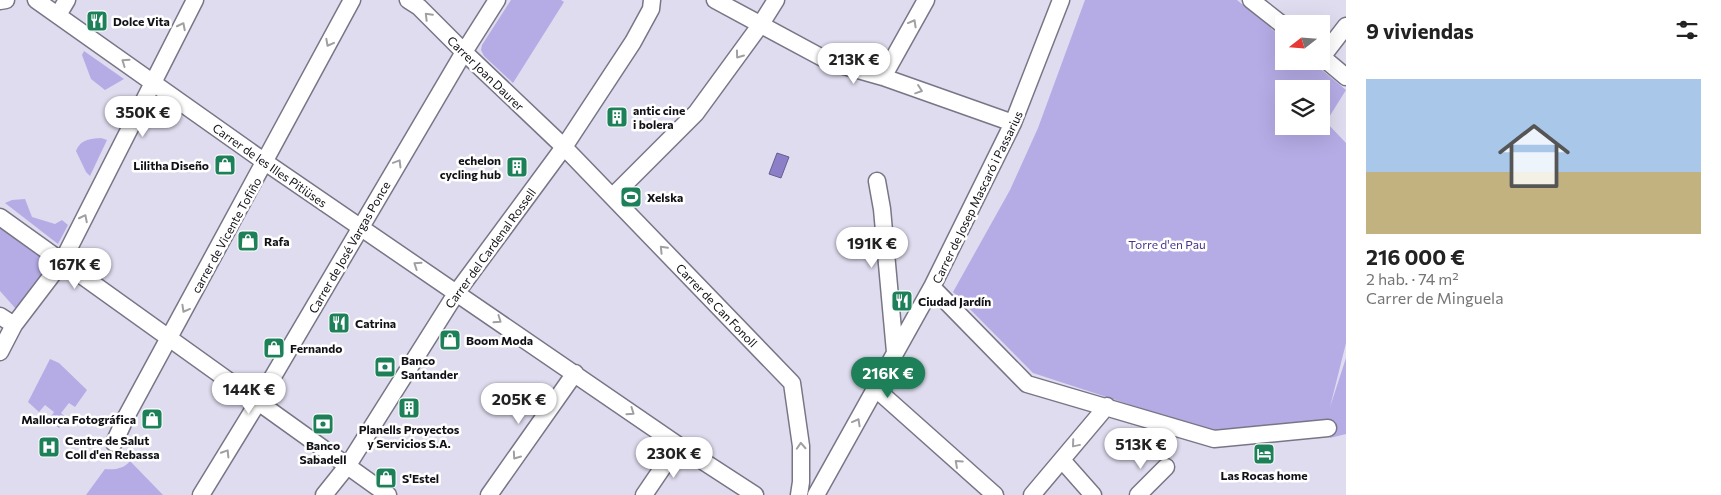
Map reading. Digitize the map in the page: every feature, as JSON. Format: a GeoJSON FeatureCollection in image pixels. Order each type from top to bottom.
{"type":"FeatureCollection","features":[{"type":"Feature","properties":{"kind":"street"},"geometry":{"type":"LineString","coordinates":[[0,1],[6,0]]}},
{"type":"Feature","properties":{"kind":"street","name":"Carrer de les Illes Pitiüses"},"geometry":{"type":"LineString","coordinates":[[36,0],[265,162],[678,445],[755,495]]}},
{"type":"Feature","properties":{"kind":"street"},"geometry":{"type":"LineString","coordinates":[[58,15],[67,0]]}},
{"type":"Feature","properties":{"kind":"street"},"geometry":{"type":"LineString","coordinates":[[0,352],[14,325],[62,262],[195,0]]}},
{"type":"Feature","properties":{"kind":"street","name":"carrer de Vicente Tofiño"},"geometry":{"type":"LineString","coordinates":[[114,443],[352,0]]}},
{"type":"Feature","properties":{"kind":"street","name":"Carrer Joan Daurer"},"geometry":{"type":"LineString","coordinates":[[408,0],[419,7],[564,146]]}},
{"type":"Feature","properties":{"kind":"street","name":"Carrer de José Vargas Ponce"},"geometry":{"type":"LineString","coordinates":[[201,495],[258,402],[464,52],[497,0]]}},
{"type":"Feature","properties":{"kind":"street","name":"Carrer del Cardenal Rossell"},"geometry":{"type":"LineString","coordinates":[[324,495],[348,465],[457,292],[564,146],[633,42],[651,9],[652,0]]}},
{"type":"Feature","properties":{"kind":"street"},"geometry":{"type":"LineString","coordinates":[[715,0],[830,62],[1014,123]]}},
{"type":"Feature","properties":{"kind":"street"},"geometry":{"type":"LineString","coordinates":[[612,196],[696,113],[761,24],[776,0]]}},
{"type":"Feature","properties":{"kind":"street"},"geometry":{"type":"LineString","coordinates":[[883,78],[926,0]]}},
{"type":"Feature","properties":{"kind":"street","name":"Carrer de Josep Mascaró i Passarius"},"geometry":{"type":"LineString","coordinates":[[1061,0],[1014,123],[932,287],[1027,384],[1214,439],[1328,428]]}},
{"type":"Feature","properties":{"kind":"street"},"geometry":{"type":"LineString","coordinates":[[1251,0],[1275,19]]}},
{"type":"Feature","properties":{"kind":"street"},"geometry":{"type":"LineString","coordinates":[[1330,47],[1346,26]]}},
{"type":"Feature","properties":{"kind":"street"},"geometry":{"type":"LineString","coordinates":[[1330,64],[1346,77]]}},
{"type":"Feature","properties":{"kind":"street","name":"Carrer de Can Fonoll"},"geometry":{"type":"LineString","coordinates":[[564,146],[792,383],[801,446],[799,495]]}},
{"type":"Feature","properties":{"kind":"street"},"geometry":{"type":"LineString","coordinates":[[877,181],[882,209],[894,352]]}},
{"type":"Feature","properties":{"kind":"street"},"geometry":{"type":"LineString","coordinates":[[0,217],[388,495]]}},
{"type":"Feature","properties":{"kind":"street"},"geometry":{"type":"LineString","coordinates":[[816,495],[876,389],[894,352],[932,287]]}},
{"type":"Feature","properties":{"kind":"street"},"geometry":{"type":"LineString","coordinates":[[0,316],[14,325]]}},
{"type":"Feature","properties":{"kind":"street"},"geometry":{"type":"LineString","coordinates":[[489,495],[575,373]]}},
{"type":"Feature","properties":{"kind":"street"},"geometry":{"type":"LineString","coordinates":[[876,389],[995,495]]}},
{"type":"Feature","properties":{"kind":"street"},"geometry":{"type":"LineString","coordinates":[[1032,495],[1107,406]]}},
{"type":"Feature","properties":{"kind":"street"},"geometry":{"type":"LineString","coordinates":[[644,495],[678,445]]}},
{"type":"Feature","properties":{"kind":"street"},"geometry":{"type":"LineString","coordinates":[[1062,460],[1093,495]]}},
{"type":"Feature","properties":{"kind":"street"},"geometry":{"type":"LineString","coordinates":[[1138,495],[1166,468]]}},
{"type":"Feature","properties":{"kind":"green space"},"geometry":{"type":"Polygon","coordinates":[[[511,0],[561,0],[564,2],[513,83],[484,56],[481,50],[482,45],[511,0]]]}},
{"type":"Feature","properties":{"kind":"green space","name":"Torre d'en Pau"},"geometry":{"type":"Polygon","coordinates":[[[1085,0],[1237,0],[1275,32],[1275,70],[1322,70],[1346,90],[1330,116],[1330,80],[1275,80],[1275,135],[1330,135],[1330,126],[1346,143],[1346,343],[1330,407],[1346,358],[1346,434],[1330,438],[1328,428],[1216,435],[1174,419],[1033,373],[953,292],[1010,190],[1038,128],[1085,0]]]}},
{"type":"Feature","properties":{"kind":"green space"},"geometry":{"type":"Polygon","coordinates":[[[84,51],[124,79],[105,90],[91,79],[82,55],[84,51]]]}},
{"type":"Feature","properties":{"kind":"green space"},"geometry":{"type":"Polygon","coordinates":[[[101,138],[107,140],[90,176],[86,172],[76,151],[83,142],[101,138]]]}},
{"type":"Feature","properties":{"kind":"green space"},"geometry":{"type":"Polygon","coordinates":[[[25,199],[32,217],[55,224],[62,220],[68,225],[58,244],[5,203],[12,200],[25,199]]]}},
{"type":"Feature","properties":{"kind":"green space"},"geometry":{"type":"Polygon","coordinates":[[[0,222],[48,259],[49,264],[16,309],[0,291],[0,222]]]}},
{"type":"Feature","properties":{"kind":"green space"},"geometry":{"type":"Polygon","coordinates":[[[50,359],[59,363],[87,390],[75,407],[69,403],[61,413],[66,418],[59,428],[49,420],[54,412],[45,405],[39,412],[28,402],[50,359]]]}},
{"type":"Feature","properties":{"kind":"green space"},"geometry":{"type":"Polygon","coordinates":[[[130,461],[163,495],[86,495],[105,469],[119,468],[125,466],[130,461]]]}},
{"type":"Feature","properties":{"kind":"shaded area"},"geometry":{"type":"Polygon","coordinates":[[[777,153],[789,157],[781,178],[769,174],[777,153]]]}},
{"type":"Feature","properties":{"kind":"place","name":"Dolce Vita"},"geometry":{"type":"Point","coordinates":[97,21]}},
{"type":"Feature","properties":{"kind":"place","name":"antic cine i bolera"},"geometry":{"type":"Point","coordinates":[617,117]}},
{"type":"Feature","properties":{"kind":"place","name":"Lilitha Diseño"},"geometry":{"type":"Point","coordinates":[225,165]}},
{"type":"Feature","properties":{"kind":"place","name":"echelon cycling hub"},"geometry":{"type":"Point","coordinates":[517,167]}},
{"type":"Feature","properties":{"kind":"place","name":"Xelska"},"geometry":{"type":"Point","coordinates":[631,197]}},
{"type":"Feature","properties":{"kind":"place","name":"Rafa"},"geometry":{"type":"Point","coordinates":[248,241]}},
{"type":"Feature","properties":{"kind":"place","name":"Ciudad Jardín"},"geometry":{"type":"Point","coordinates":[902,301]}},
{"type":"Feature","properties":{"kind":"place","name":"Catrina"},"geometry":{"type":"Point","coordinates":[339,323]}},
{"type":"Feature","properties":{"kind":"place","name":"Boom Moda"},"geometry":{"type":"Point","coordinates":[450,340]}},
{"type":"Feature","properties":{"kind":"place","name":"Fernando"},"geometry":{"type":"Point","coordinates":[274,348]}},
{"type":"Feature","properties":{"kind":"place","name":"Banco Santander"},"geometry":{"type":"Point","coordinates":[385,367]}},
{"type":"Feature","properties":{"kind":"place","name":"Planells Proyectos y Servicios S.A."},"geometry":{"type":"Point","coordinates":[409,408]}},
{"type":"Feature","properties":{"kind":"place","name":"Mallorca Fotográfica"},"geometry":{"type":"Point","coordinates":[152,419]}},
{"type":"Feature","properties":{"kind":"place","name":"Banco Sabadell"},"geometry":{"type":"Point","coordinates":[323,424]}},
{"type":"Feature","properties":{"kind":"place","name":"Centre de Salut Coll d'en Rebassa"},"geometry":{"type":"Point","coordinates":[49,447]}},
{"type":"Feature","properties":{"kind":"place","name":"Las Rocas home"},"geometry":{"type":"Point","coordinates":[1264,454]}},
{"type":"Feature","properties":{"kind":"place","name":"S'Estel"},"geometry":{"type":"Point","coordinates":[386,478]}}]}
